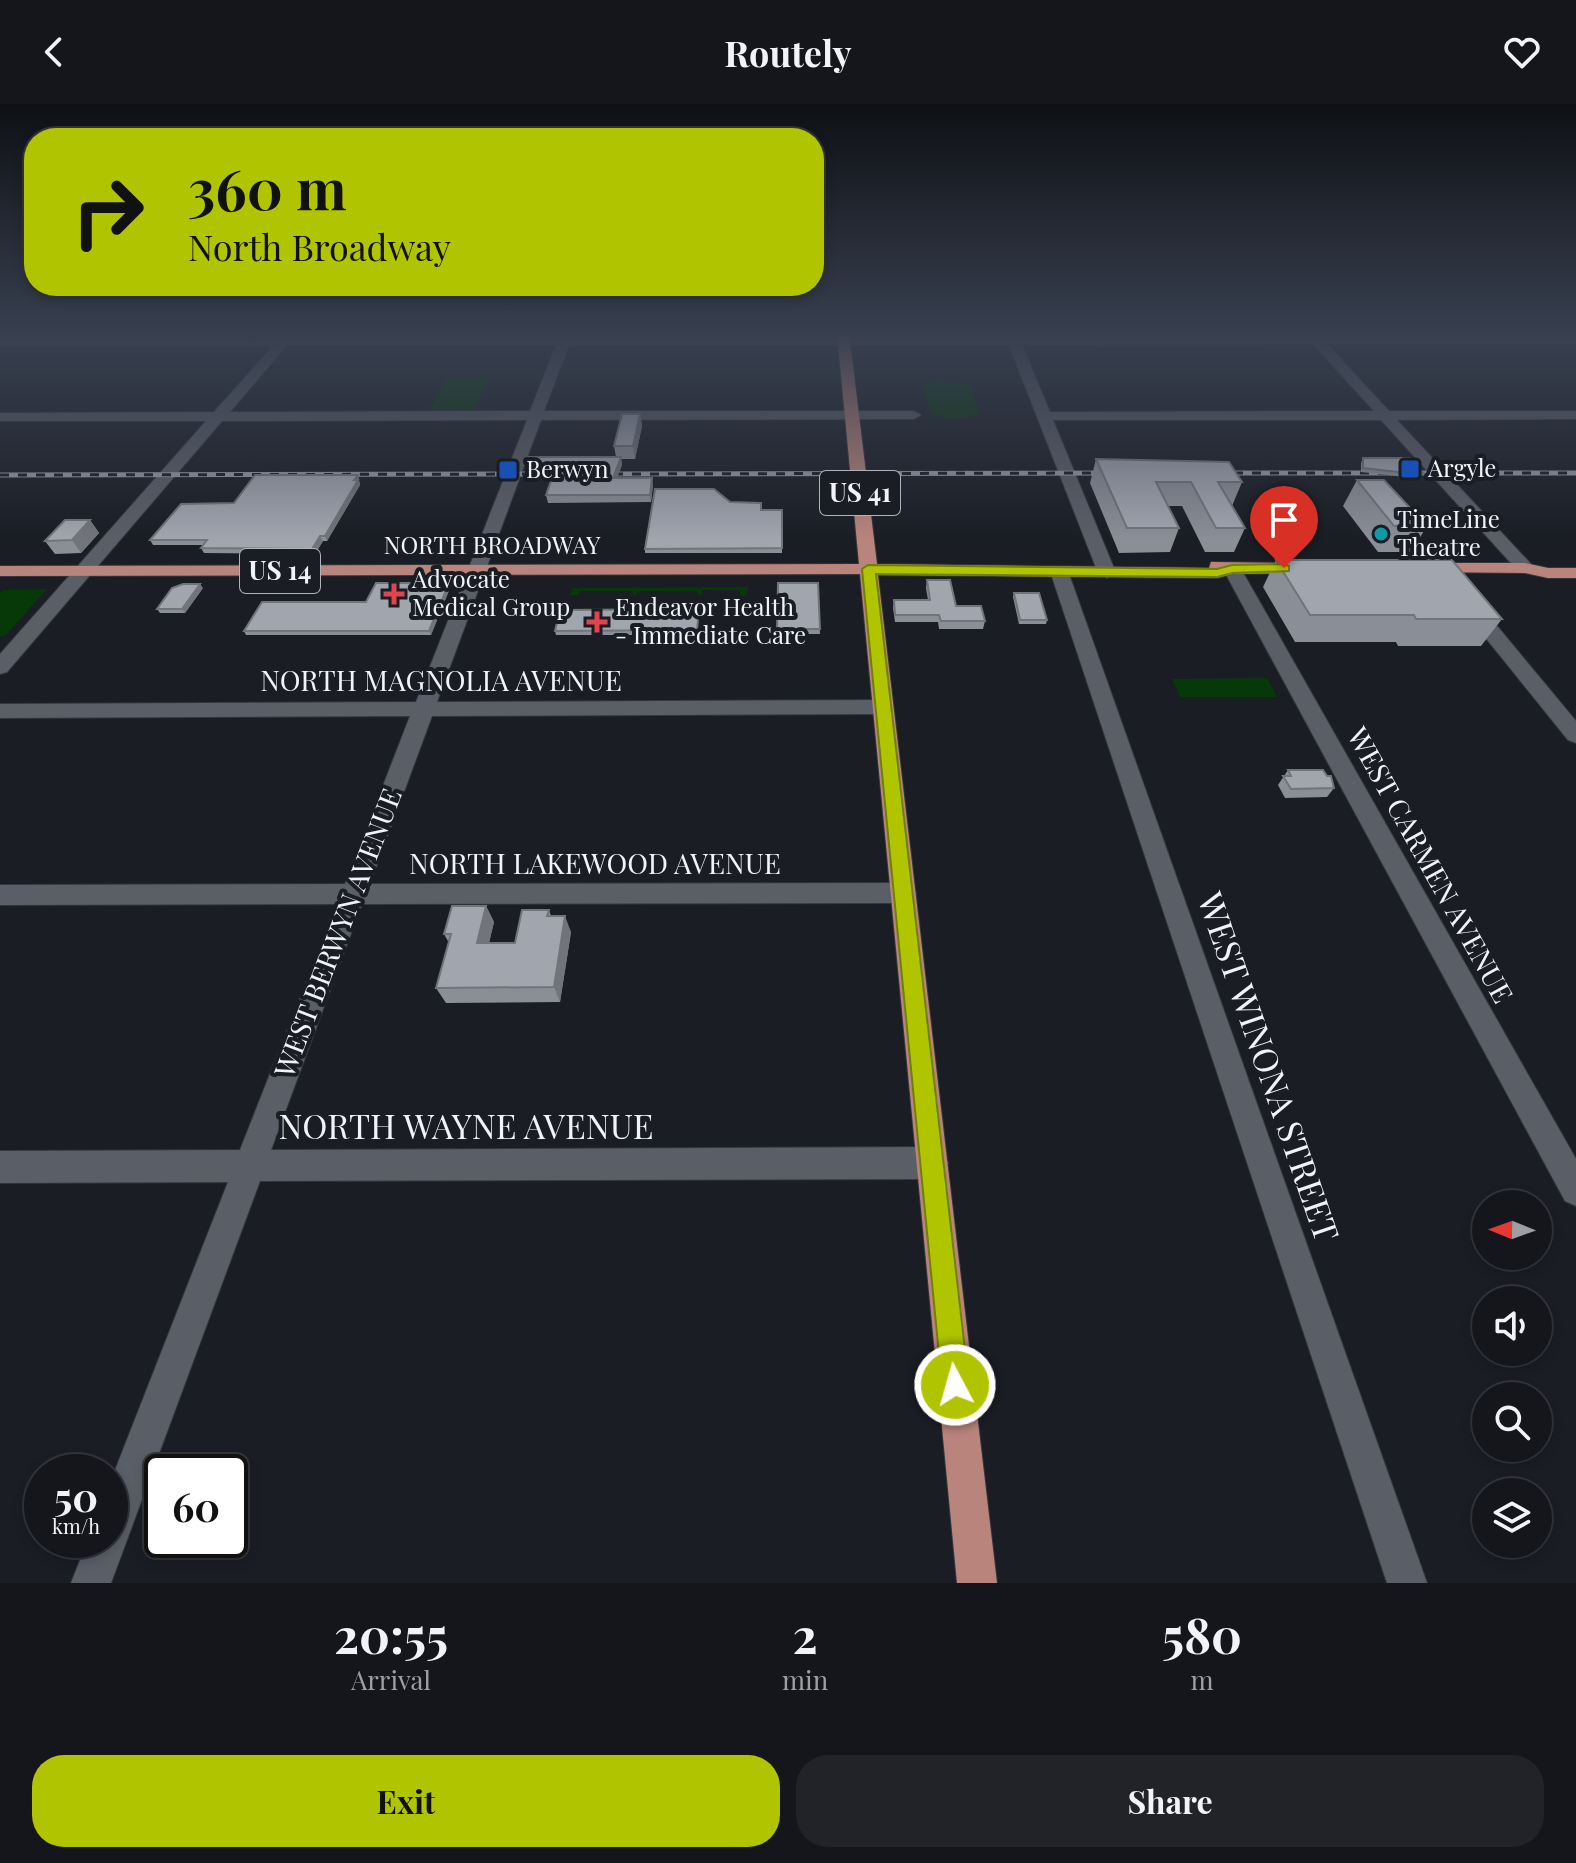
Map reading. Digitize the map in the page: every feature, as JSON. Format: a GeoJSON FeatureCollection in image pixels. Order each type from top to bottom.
{"type":"FeatureCollection","features":[{"type":"Feature","properties":{"kind":"main road","name":"US 41"},"geometry":{"type":"LineString","coordinates":[[850,402],[977,1583]]}},
{"type":"Feature","properties":{"kind":"main road"},"geometry":{"type":"LineString","coordinates":[[1407,568],[1576,565]]}},
{"type":"Feature","properties":{"kind":"main road","name":"NORTH BROADWAY"},"geometry":{"type":"LineString","coordinates":[[983,570],[1009,566],[1217,573],[1232,569],[1318,568]]}},
{"type":"Feature","properties":{"kind":"main road"},"geometry":{"type":"LineString","coordinates":[[1525,568],[1548,573],[1576,573]]}},
{"type":"Feature","properties":{"kind":"main road","name":"NORTH BROADWAY"},"geometry":{"type":"LineString","coordinates":[[0,571],[868,569],[1060,574],[1106,569]]}},
{"type":"Feature","properties":{"kind":"street"},"geometry":{"type":"LineString","coordinates":[[0,667],[231,402]]}},
{"type":"Feature","properties":{"kind":"street","name":"WEST BERWYN AVENUE"},"geometry":{"type":"LineString","coordinates":[[128,1485],[540,402]]}},
{"type":"Feature","properties":{"kind":"street"},"geometry":{"type":"LineString","coordinates":[[1039,402],[1106,569]]}},
{"type":"Feature","properties":{"kind":"street"},"geometry":{"type":"LineString","coordinates":[[1373,402],[1525,568]]}},
{"type":"Feature","properties":{"kind":"street"},"geometry":{"type":"LineString","coordinates":[[0,417],[914,415]]}},
{"type":"Feature","properties":{"kind":"street"},"geometry":{"type":"LineString","coordinates":[[1045,416],[1576,415]]}},
{"type":"Feature","properties":{"kind":"street"},"geometry":{"type":"LineString","coordinates":[[1439,568],[1576,735]]}},
{"type":"Feature","properties":{"kind":"street","name":"WEST CARMEN AVENUE"},"geometry":{"type":"LineString","coordinates":[[1232,569],[1576,1190]]}},
{"type":"Feature","properties":{"kind":"street","name":"WEST WINONA STREET"},"geometry":{"type":"LineString","coordinates":[[1060,574],[1407,1583]]}},
{"type":"Feature","properties":{"kind":"street","name":"NORTH MAGNOLIA AVENUE"},"geometry":{"type":"LineString","coordinates":[[0,711],[883,707]]}},
{"type":"Feature","properties":{"kind":"street","name":"NORTH LAKEWOOD AVENUE"},"geometry":{"type":"LineString","coordinates":[[0,895],[903,893]]}},
{"type":"Feature","properties":{"kind":"street","name":"NORTH WAYNE AVENUE"},"geometry":{"type":"LineString","coordinates":[[0,1167],[932,1163]]}},
{"type":"Feature","properties":{"kind":"street"},"geometry":{"type":"LineString","coordinates":[[91,1583],[101,1558]]}},
{"type":"Feature","properties":{"kind":"green space"},"geometry":{"type":"Polygon","coordinates":[[[434,402],[478,402],[474,409],[430,409],[434,402]]]}},
{"type":"Feature","properties":{"kind":"green space"},"geometry":{"type":"Polygon","coordinates":[[[928,402],[976,402],[979,414],[955,419],[931,413],[928,402]]]}},
{"type":"Feature","properties":{"kind":"green space"},"geometry":{"type":"Polygon","coordinates":[[[749,587],[745,596],[741,596],[739,590],[702,590],[701,596],[696,591],[639,591],[634,596],[632,591],[580,591],[578,595],[570,595],[573,588],[749,587]]]}},
{"type":"Feature","properties":{"kind":"green space"},"geometry":{"type":"Polygon","coordinates":[[[47,589],[5,636],[0,636],[0,593],[3,590],[47,589]]]}},
{"type":"Feature","properties":{"kind":"green space"},"geometry":{"type":"Polygon","coordinates":[[[1267,678],[1277,697],[1180,697],[1172,679],[1267,678]]]}},
{"type":"Feature","properties":{"kind":"building"},"geometry":{"type":"Polygon","coordinates":[[[622,414],[640,414],[633,446],[614,446],[622,414]]]}},
{"type":"Feature","properties":{"kind":"building"},"geometry":{"type":"Polygon","coordinates":[[[529,457],[621,457],[613,478],[652,478],[650,495],[546,495],[554,472],[535,472],[535,465],[529,457]]]}},
{"type":"Feature","properties":{"kind":"building"},"geometry":{"type":"Polygon","coordinates":[[[1363,458],[1410,458],[1423,473],[1363,468],[1363,458]]]}},
{"type":"Feature","properties":{"kind":"building"},"geometry":{"type":"Polygon","coordinates":[[[1096,459],[1229,462],[1242,482],[1218,482],[1245,528],[1216,528],[1191,482],[1156,482],[1179,528],[1127,528],[1096,459]]]}},
{"type":"Feature","properties":{"kind":"building"},"geometry":{"type":"Polygon","coordinates":[[[255,475],[358,475],[354,480],[358,480],[325,536],[320,536],[312,549],[201,548],[207,540],[150,540],[181,504],[234,503],[255,475]]]}},
{"type":"Feature","properties":{"kind":"building"},"geometry":{"type":"Polygon","coordinates":[[[1357,480],[1384,480],[1427,526],[1394,526],[1357,480]]]}},
{"type":"Feature","properties":{"kind":"building"},"geometry":{"type":"Polygon","coordinates":[[[655,489],[714,489],[730,502],[761,503],[761,510],[782,510],[782,548],[645,549],[655,489]]]}},
{"type":"Feature","properties":{"kind":"building"},"geometry":{"type":"Polygon","coordinates":[[[65,520],[90,520],[72,540],[45,541],[65,520]]]}},
{"type":"Feature","properties":{"kind":"building"},"geometry":{"type":"Polygon","coordinates":[[[1276,560],[1452,560],[1502,619],[1310,615],[1276,560]]]}},
{"type":"Feature","properties":{"kind":"building"},"geometry":{"type":"Polygon","coordinates":[[[927,580],[950,580],[956,606],[981,606],[985,621],[941,621],[939,615],[895,615],[894,600],[930,600],[927,580]]]}},
{"type":"Feature","properties":{"kind":"building"},"geometry":{"type":"Polygon","coordinates":[[[376,583],[449,583],[429,631],[244,631],[262,602],[366,602],[376,583]]]}},
{"type":"Feature","properties":{"kind":"building"},"geometry":{"type":"Polygon","coordinates":[[[778,583],[818,583],[820,629],[777,629],[778,583]]]}},
{"type":"Feature","properties":{"kind":"building"},"geometry":{"type":"Polygon","coordinates":[[[183,584],[200,584],[182,609],[157,609],[172,588],[183,584]]]}},
{"type":"Feature","properties":{"kind":"building"},"geometry":{"type":"Polygon","coordinates":[[[1014,593],[1039,593],[1047,620],[1020,620],[1014,593]]]}},
{"type":"Feature","properties":{"kind":"building"},"geometry":{"type":"Polygon","coordinates":[[[699,609],[697,630],[555,631],[560,610],[699,609]]]}},
{"type":"Feature","properties":{"kind":"building"},"geometry":{"type":"Polygon","coordinates":[[[1288,770],[1323,770],[1331,776],[1334,788],[1291,789],[1283,776],[1291,776],[1288,770]]]}},
{"type":"Feature","properties":{"kind":"building"},"geometry":{"type":"Polygon","coordinates":[[[452,906],[486,906],[477,943],[515,943],[522,910],[549,910],[547,916],[565,916],[554,987],[436,988],[451,934],[444,934],[452,906]]]}},
{"type":"Feature","properties":{"kind":"railway"},"geometry":{"type":"LineString","coordinates":[[596,474],[1116,473]]}},
{"type":"Feature","properties":{"kind":"railway"},"geometry":{"type":"LineString","coordinates":[[1216,473],[1576,473]]}},
{"type":"Feature","properties":{"kind":"railway"},"geometry":{"type":"LineString","coordinates":[[0,475],[556,474]]}},
{"type":"Feature","properties":{"kind":"place","name":"Argyle"},"geometry":{"type":"Point","coordinates":[1410,469]}},
{"type":"Feature","properties":{"kind":"place","name":"Berwyn"},"geometry":{"type":"Point","coordinates":[508,470]}},
{"type":"Feature","properties":{"kind":"place","name":"TimeLine Theatre"},"geometry":{"type":"Point","coordinates":[1381,534]}},
{"type":"Feature","properties":{"kind":"place","name":"Advocate Medical Group"},"geometry":{"type":"Point","coordinates":[394,594]}},
{"type":"Feature","properties":{"kind":"place","name":"Endeavor Health - Immediate Care"},"geometry":{"type":"Point","coordinates":[597,622]}},
{"type":"Feature","properties":{"kind":"route"},"geometry":{"type":"LineString","coordinates":[[955,1385],[868,569],[1060,574],[1217,573],[1232,569],[1284,568]]}}]}
